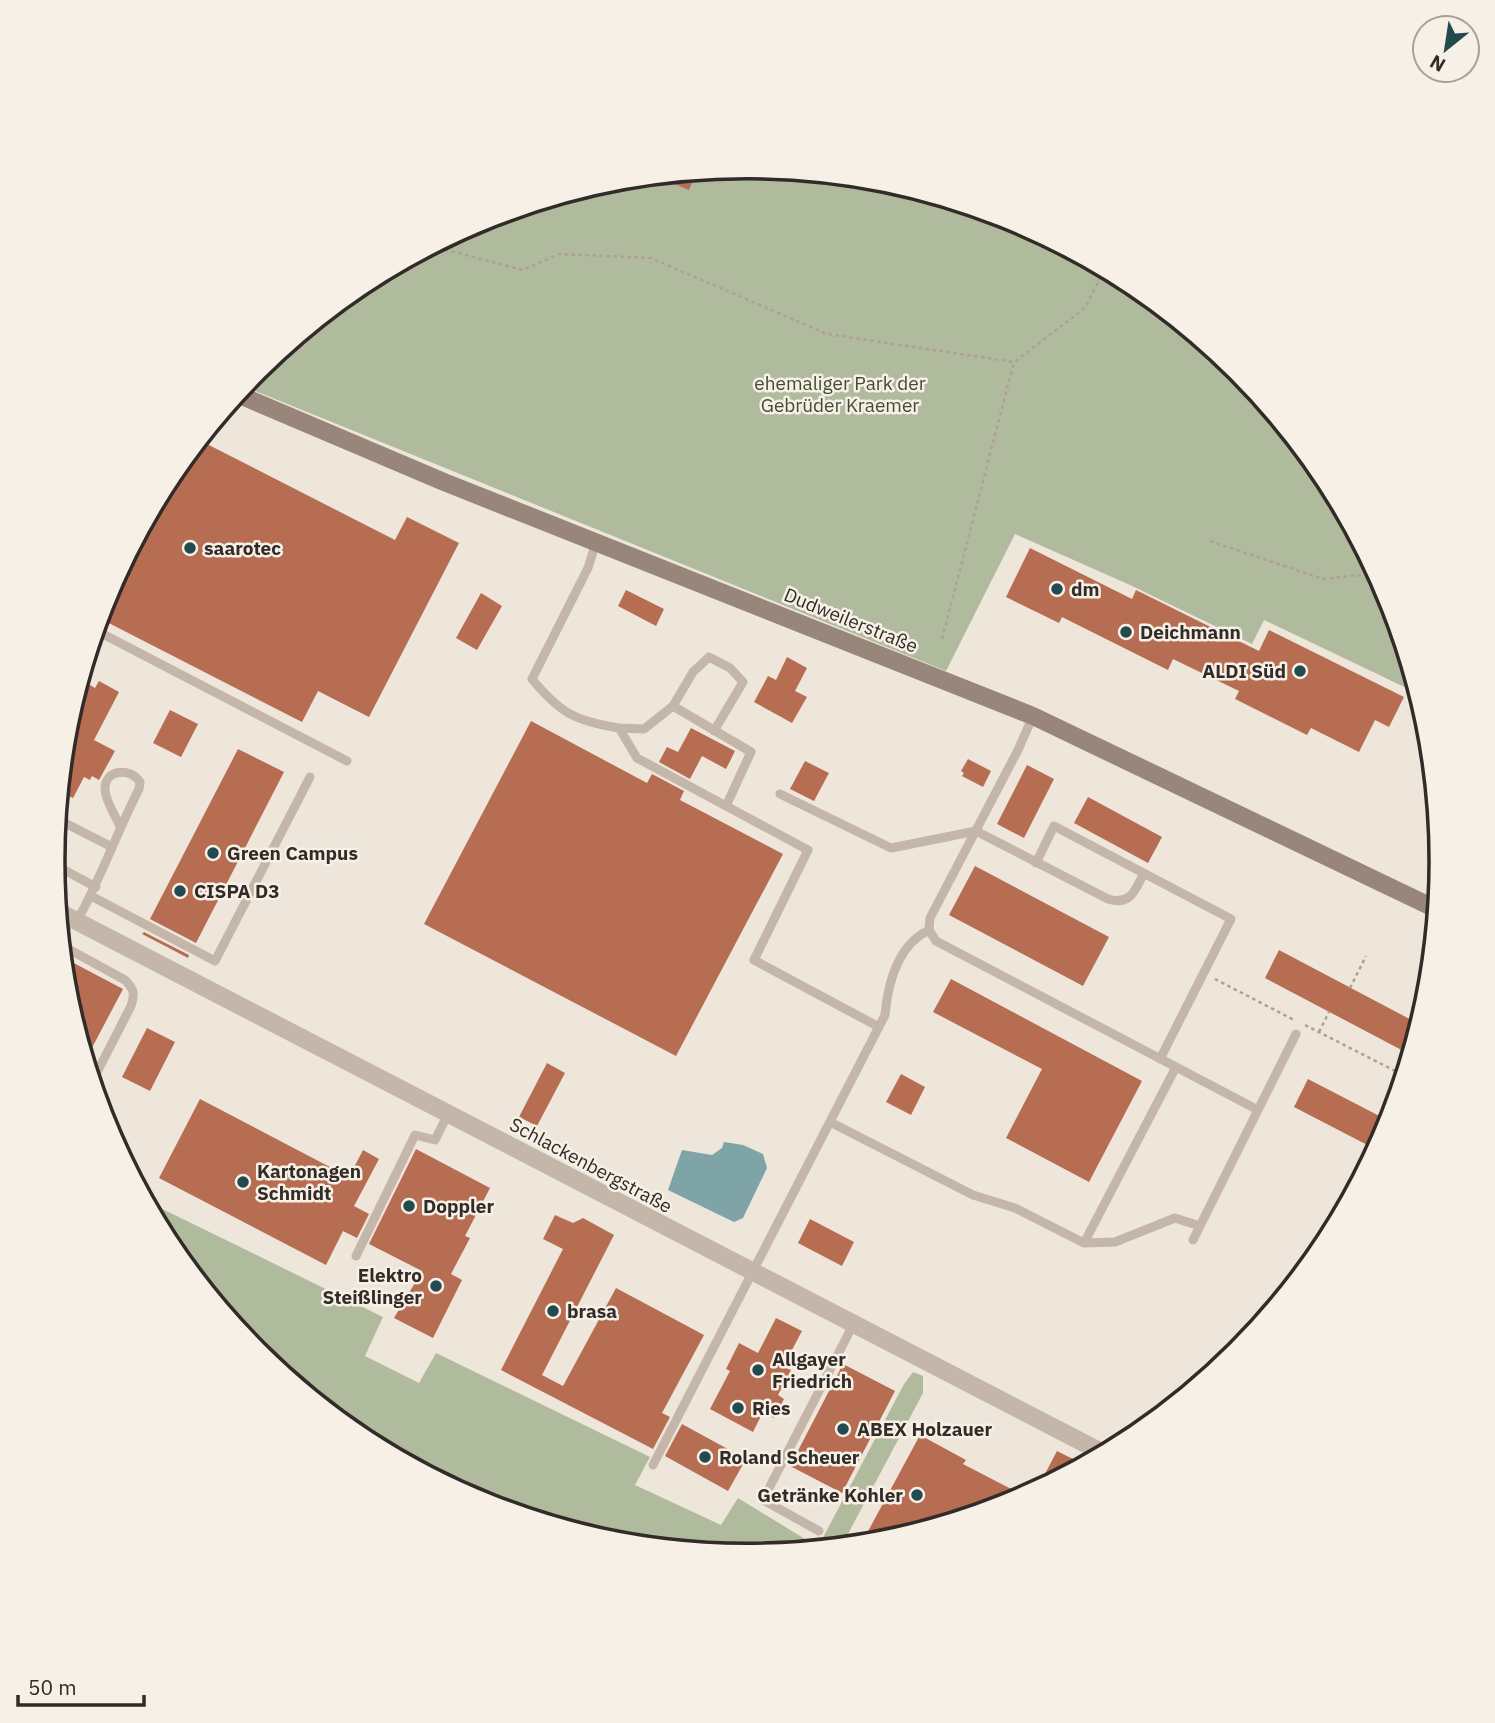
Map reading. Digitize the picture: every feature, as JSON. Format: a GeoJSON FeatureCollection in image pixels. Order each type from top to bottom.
{"type":"FeatureCollection","features":[{"type":"Feature","properties":{"kind":"main road","name":"Dudweilerstraße"},"geometry":{"type":"LineString","coordinates":[[247,398],[444,482],[1033,716],[1429,906]]}},
{"type":"Feature","properties":{"kind":"street","name":"Schlackenbergstraße"},"geometry":{"type":"LineString","coordinates":[[69,917],[1095,1449]]}},
{"type":"Feature","properties":{"kind":"lane"},"geometry":{"type":"LineString","coordinates":[[596,541],[588,568],[531,679],[552,703],[586,722],[644,729],[673,706],[693,672],[709,657],[730,668],[743,682],[714,731]]}},
{"type":"Feature","properties":{"kind":"lane"},"geometry":{"type":"LineString","coordinates":[[104,635],[347,761]]}},
{"type":"Feature","properties":{"kind":"lane"},"geometry":{"type":"LineString","coordinates":[[673,706],[751,752],[726,806]]}},
{"type":"Feature","properties":{"kind":"lane"},"geometry":{"type":"LineString","coordinates":[[1033,716],[930,918],[929,930],[936,941],[1258,1111]]}},
{"type":"Feature","properties":{"kind":"lane"},"geometry":{"type":"LineString","coordinates":[[619,727],[637,758],[808,850],[754,960],[879,1027]]}},
{"type":"Feature","properties":{"kind":"lane"},"geometry":{"type":"LineString","coordinates":[[69,917],[93,891],[141,782],[129,772],[113,774],[105,787],[108,801],[120,826]]}},
{"type":"Feature","properties":{"kind":"lane"},"geometry":{"type":"LineString","coordinates":[[65,872],[215,961],[310,777]]}},
{"type":"Feature","properties":{"kind":"lane"},"geometry":{"type":"LineString","coordinates":[[780,794],[891,848],[976,831],[1108,899],[1119,902],[1128,899],[1144,873]]}},
{"type":"Feature","properties":{"kind":"lane"},"geometry":{"type":"LineString","coordinates":[[66,824],[112,847]]}},
{"type":"Feature","properties":{"kind":"lane"},"geometry":{"type":"LineString","coordinates":[[1036,863],[1054,826],[1231,919],[1160,1059]]}},
{"type":"Feature","properties":{"kind":"lane"},"geometry":{"type":"LineString","coordinates":[[653,1465],[885,1015],[887,989],[908,944],[916,936],[929,930]]}},
{"type":"Feature","properties":{"kind":"lane"},"geometry":{"type":"LineString","coordinates":[[71,949],[125,980],[133,988],[135,996],[98,1071]]}},
{"type":"Feature","properties":{"kind":"lane"},"geometry":{"type":"LineString","coordinates":[[1193,1240],[1296,1034]]}},
{"type":"Feature","properties":{"kind":"lane"},"geometry":{"type":"LineString","coordinates":[[1084,1243],[1176,1067]]}},
{"type":"Feature","properties":{"kind":"lane"},"geometry":{"type":"LineString","coordinates":[[356,1256],[415,1135],[435,1140],[448,1114]]}},
{"type":"Feature","properties":{"kind":"lane"},"geometry":{"type":"LineString","coordinates":[[830,1122],[974,1195],[1015,1208],[1084,1243],[1115,1242],[1175,1218],[1200,1226]]}},
{"type":"Feature","properties":{"kind":"lane"},"geometry":{"type":"LineString","coordinates":[[819,1531],[763,1500],[853,1325]]}},
{"type":"Feature","properties":{"kind":"path"},"geometry":{"type":"LineString","coordinates":[[445,250],[523,270],[559,254],[651,258],[827,334],[1014,362]]}},
{"type":"Feature","properties":{"kind":"path"},"geometry":{"type":"LineString","coordinates":[[942,639],[1014,362],[1085,308],[1100,277]]}},
{"type":"Feature","properties":{"kind":"path"},"geometry":{"type":"LineString","coordinates":[[1210,541],[1323,579],[1366,574]]}},
{"type":"Feature","properties":{"kind":"path"},"geometry":{"type":"LineString","coordinates":[[1350,988],[1366,956]]}},
{"type":"Feature","properties":{"kind":"path"},"geometry":{"type":"LineString","coordinates":[[1319,1032],[1329,1012]]}},
{"type":"Feature","properties":{"kind":"green space","name":"ehemaliger Park der Gebrüder Kraemer"},"geometry":{"type":"Polygon","coordinates":[[[748,179],[837,185],[924,202],[1009,231],[1089,270],[1163,320],[1198,348],[1230,379],[1261,411],[1289,446],[1339,520],[1378,600],[1408,689],[1264,620],[1252,644],[1130,585],[1015,534],[946,671],[254,390],[297,348],[332,320],[406,270],[486,231],[571,202],[658,185],[748,179]]]}},
{"type":"Feature","properties":{"kind":"green space"},"geometry":{"type":"Polygon","coordinates":[[[159,1207],[383,1317],[365,1356],[419,1383],[436,1353],[650,1457],[635,1485],[721,1525],[738,1498],[808,1541],[703,1543],[614,1531],[528,1508],[446,1474],[368,1429],[297,1375],[234,1312],[180,1241],[159,1207]]]}},
{"type":"Feature","properties":{"kind":"green space"},"geometry":{"type":"Polygon","coordinates":[[[913,1372],[923,1376],[923,1393],[847,1536],[822,1540],[904,1384],[913,1372]]]}},
{"type":"Feature","properties":{"kind":"water"},"geometry":{"type":"Polygon","coordinates":[[[724,1142],[743,1145],[763,1154],[767,1168],[743,1218],[734,1222],[668,1190],[682,1150],[712,1155],[722,1148],[724,1142]]]}},
{"type":"Feature","properties":{"kind":"building"},"geometry":{"type":"Polygon","coordinates":[[[692,181],[689,190],[673,183],[692,181]]]}},
{"type":"Feature","properties":{"kind":"building"},"geometry":{"type":"Polygon","coordinates":[[[207,444],[395,540],[407,517],[459,543],[369,717],[318,691],[302,722],[108,623],[135,560],[156,520],[207,444]]]}},
{"type":"Feature","properties":{"kind":"building"},"geometry":{"type":"Polygon","coordinates":[[[1030,548],[1132,599],[1136,590],[1259,651],[1269,630],[1404,697],[1389,727],[1375,720],[1359,752],[1311,728],[1307,735],[1235,699],[1239,691],[1173,659],[1168,670],[1062,617],[1059,623],[1006,597],[1030,548]]]}},
{"type":"Feature","properties":{"kind":"building"},"geometry":{"type":"Polygon","coordinates":[[[626,590],[664,609],[656,626],[618,606],[626,590]]]}},
{"type":"Feature","properties":{"kind":"building"},"geometry":{"type":"Polygon","coordinates":[[[481,593],[502,606],[477,650],[456,638],[481,593]]]}},
{"type":"Feature","properties":{"kind":"building"},"geometry":{"type":"Polygon","coordinates":[[[787,657],[807,668],[795,691],[807,697],[792,723],[754,702],[768,676],[776,680],[787,657]]]}},
{"type":"Feature","properties":{"kind":"building"},"geometry":{"type":"Polygon","coordinates":[[[99,681],[119,692],[94,740],[115,751],[99,780],[92,776],[90,780],[84,777],[73,798],[68,796],[78,728],[88,684],[95,688],[99,681]]]}},
{"type":"Feature","properties":{"kind":"building"},"geometry":{"type":"Polygon","coordinates":[[[170,710],[198,724],[181,757],[153,743],[170,710]]]}},
{"type":"Feature","properties":{"kind":"building"},"geometry":{"type":"Polygon","coordinates":[[[531,721],[647,783],[652,774],[684,791],[680,800],[783,854],[676,1056],[424,924],[531,721]]]}},
{"type":"Feature","properties":{"kind":"building"},"geometry":{"type":"Polygon","coordinates":[[[691,728],[735,751],[726,769],[702,756],[690,779],[659,762],[667,747],[678,752],[691,728]]]}},
{"type":"Feature","properties":{"kind":"building","name":"Green Campus"},"geometry":{"type":"Polygon","coordinates":[[[238,749],[284,772],[196,943],[150,919],[238,749]]]}},
{"type":"Feature","properties":{"kind":"building"},"geometry":{"type":"Polygon","coordinates":[[[968,759],[991,771],[983,787],[962,776],[964,773],[961,771],[968,759]]]}},
{"type":"Feature","properties":{"kind":"building"},"geometry":{"type":"Polygon","coordinates":[[[805,761],[829,773],[814,801],[790,789],[805,761]]]}},
{"type":"Feature","properties":{"kind":"building"},"geometry":{"type":"Polygon","coordinates":[[[1027,765],[1054,779],[1024,838],[997,824],[1027,765]]]}},
{"type":"Feature","properties":{"kind":"building"},"geometry":{"type":"Polygon","coordinates":[[[1088,797],[1162,837],[1148,863],[1074,823],[1088,797]]]}},
{"type":"Feature","properties":{"kind":"building"},"geometry":{"type":"Polygon","coordinates":[[[975,866],[1109,937],[1083,986],[949,915],[975,866]]]}},
{"type":"Feature","properties":{"kind":"building"},"geometry":{"type":"Polygon","coordinates":[[[144,932],[189,955],[188,958],[142,934],[144,932]]]}},
{"type":"Feature","properties":{"kind":"building"},"geometry":{"type":"Polygon","coordinates":[[[1279,950],[1411,1020],[1403,1051],[1265,978],[1279,950]]]}},
{"type":"Feature","properties":{"kind":"building"},"geometry":{"type":"Polygon","coordinates":[[[73,963],[123,989],[91,1049],[73,963]]]}},
{"type":"Feature","properties":{"kind":"building"},"geometry":{"type":"Polygon","coordinates":[[[951,979],[1142,1081],[1089,1182],[1006,1138],[1042,1069],[933,1012],[951,979]]]}},
{"type":"Feature","properties":{"kind":"building"},"geometry":{"type":"Polygon","coordinates":[[[147,1028],[175,1042],[150,1091],[122,1077],[147,1028]]]}},
{"type":"Feature","properties":{"kind":"building"},"geometry":{"type":"Polygon","coordinates":[[[547,1063],[565,1073],[537,1126],[519,1117],[547,1063]]]}},
{"type":"Feature","properties":{"kind":"building"},"geometry":{"type":"Polygon","coordinates":[[[901,1074],[925,1087],[911,1115],[886,1102],[901,1074]]]}},
{"type":"Feature","properties":{"kind":"building"},"geometry":{"type":"Polygon","coordinates":[[[1308,1079],[1380,1117],[1368,1145],[1294,1107],[1308,1079]]]}},
{"type":"Feature","properties":{"kind":"building","name":"Kartonagen Schmidt"},"geometry":{"type":"Polygon","coordinates":[[[200,1099],[349,1177],[363,1150],[379,1159],[354,1206],[369,1214],[357,1238],[343,1231],[326,1265],[159,1178],[200,1099]]]}},
{"type":"Feature","properties":{"kind":"building"},"geometry":{"type":"Polygon","coordinates":[[[416,1149],[490,1188],[465,1236],[470,1238],[451,1274],[462,1280],[433,1338],[394,1318],[422,1271],[369,1244],[416,1149]]]}},
{"type":"Feature","properties":{"kind":"building"},"geometry":{"type":"Polygon","coordinates":[[[555,1215],[573,1223],[583,1218],[614,1235],[542,1375],[563,1386],[616,1288],[704,1335],[662,1413],[670,1417],[653,1449],[501,1370],[563,1249],[543,1239],[555,1215]]]}},
{"type":"Feature","properties":{"kind":"building"},"geometry":{"type":"Polygon","coordinates":[[[810,1219],[854,1242],[842,1266],[798,1243],[810,1219]]]}},
{"type":"Feature","properties":{"kind":"building"},"geometry":{"type":"Polygon","coordinates":[[[776,1318],[802,1331],[783,1367],[791,1370],[778,1395],[784,1399],[774,1418],[763,1412],[753,1432],[710,1409],[730,1371],[726,1369],[739,1343],[758,1353],[776,1318]]]}},
{"type":"Feature","properties":{"kind":"building","name":"ABEX Holzauer"},"geometry":{"type":"Polygon","coordinates":[[[843,1364],[895,1391],[842,1493],[790,1466],[843,1364]]]}},
{"type":"Feature","properties":{"kind":"building","name":"Roland Scheuer"},"geometry":{"type":"Polygon","coordinates":[[[682,1424],[746,1459],[728,1491],[665,1456],[682,1424]]]}},
{"type":"Feature","properties":{"kind":"building","name":"Getränke Kohler"},"geometry":{"type":"Polygon","coordinates":[[[920,1435],[966,1460],[963,1464],[1013,1490],[924,1521],[867,1533],[920,1435]]]}},
{"type":"Feature","properties":{"kind":"building"},"geometry":{"type":"Polygon","coordinates":[[[1057,1451],[1075,1460],[1049,1474],[1044,1476],[1057,1451]]]}},
{"type":"Feature","properties":{"kind":"place","name":"saarotec"},"geometry":{"type":"Point","coordinates":[190,548]}},
{"type":"Feature","properties":{"kind":"place","name":"dm"},"geometry":{"type":"Point","coordinates":[1057,589]}},
{"type":"Feature","properties":{"kind":"place","name":"Deichmann"},"geometry":{"type":"Point","coordinates":[1126,632]}},
{"type":"Feature","properties":{"kind":"place","name":"ALDI Süd"},"geometry":{"type":"Point","coordinates":[1300,671]}},
{"type":"Feature","properties":{"kind":"place","name":"Green Campus"},"geometry":{"type":"Point","coordinates":[213,853]}},
{"type":"Feature","properties":{"kind":"place","name":"CISPA D3"},"geometry":{"type":"Point","coordinates":[180,891]}},
{"type":"Feature","properties":{"kind":"place","name":"Kartonagen Schmidt"},"geometry":{"type":"Point","coordinates":[243,1182]}},
{"type":"Feature","properties":{"kind":"place","name":"Doppler"},"geometry":{"type":"Point","coordinates":[409,1206]}},
{"type":"Feature","properties":{"kind":"place","name":"Elektro Steißlinger"},"geometry":{"type":"Point","coordinates":[436,1286]}},
{"type":"Feature","properties":{"kind":"place","name":"brasa"},"geometry":{"type":"Point","coordinates":[553,1311]}},
{"type":"Feature","properties":{"kind":"place","name":"Allgayer Friedrich"},"geometry":{"type":"Point","coordinates":[758,1370]}},
{"type":"Feature","properties":{"kind":"place","name":"Ries"},"geometry":{"type":"Point","coordinates":[738,1408]}},
{"type":"Feature","properties":{"kind":"place","name":"ABEX Holzauer"},"geometry":{"type":"Point","coordinates":[843,1429]}},
{"type":"Feature","properties":{"kind":"place","name":"Roland Scheuer"},"geometry":{"type":"Point","coordinates":[705,1457]}},
{"type":"Feature","properties":{"kind":"place","name":"Getränke Kohler"},"geometry":{"type":"Point","coordinates":[917,1495]}}]}
